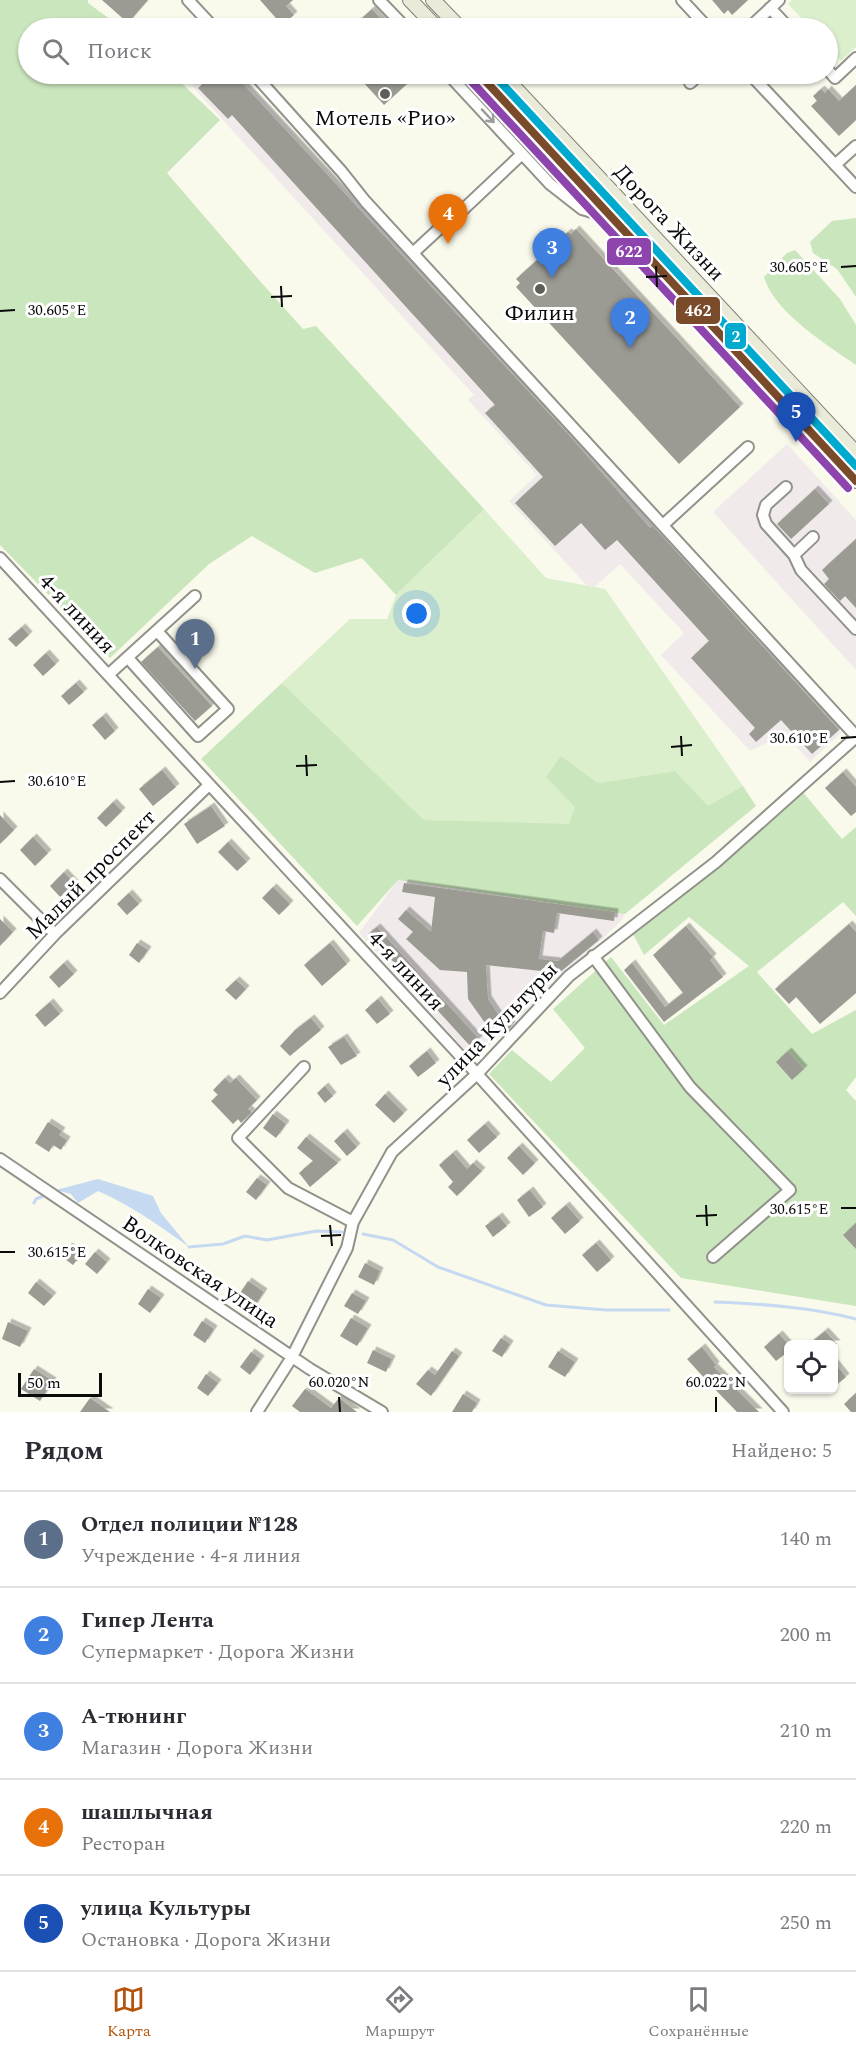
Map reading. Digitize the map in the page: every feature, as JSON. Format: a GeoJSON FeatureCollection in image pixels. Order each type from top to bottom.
{"type":"FeatureCollection","features":[{"type":"Feature","properties":{"kind":"main road"},"geometry":{"type":"LineString","coordinates":[[410,0],[427,18]]}},
{"type":"Feature","properties":{"kind":"main road"},"geometry":{"type":"LineString","coordinates":[[433,0],[450,18]]}},
{"type":"Feature","properties":{"kind":"main road","name":"Дорога Жизни"},"geometry":{"type":"LineString","coordinates":[[488,84],[856,481]]}},
{"type":"Feature","properties":{"kind":"main road","name":"Дорога Жизни"},"geometry":{"type":"LineString","coordinates":[[511,84],[856,453]]}},
{"type":"Feature","properties":{"kind":"street"},"geometry":{"type":"LineString","coordinates":[[188,0],[205,18]]}},
{"type":"Feature","properties":{"kind":"street"},"geometry":{"type":"LineString","coordinates":[[379,0],[396,18]]}},
{"type":"Feature","properties":{"kind":"street"},"geometry":{"type":"LineString","coordinates":[[682,0],[699,18]]}},
{"type":"Feature","properties":{"kind":"street"},"geometry":{"type":"LineString","coordinates":[[759,18],[779,0]]}},
{"type":"Feature","properties":{"kind":"street"},"geometry":{"type":"LineString","coordinates":[[770,8],[780,18]]}},
{"type":"Feature","properties":{"kind":"street"},"geometry":{"type":"LineString","coordinates":[[838,75],[856,58]]}},
{"type":"Feature","properties":{"kind":"street"},"geometry":{"type":"LineString","coordinates":[[263,84],[413,253],[856,736]]}},
{"type":"Feature","properties":{"kind":"street"},"geometry":{"type":"LineString","coordinates":[[457,84],[550,184],[582,209],[613,219]]}},
{"type":"Feature","properties":{"kind":"street"},"geometry":{"type":"LineString","coordinates":[[759,84],[856,187]]}},
{"type":"Feature","properties":{"kind":"street"},"geometry":{"type":"LineString","coordinates":[[835,165],[856,146]]}},
{"type":"Feature","properties":{"kind":"street"},"geometry":{"type":"LineString","coordinates":[[413,253],[453,219],[522,153]]}},
{"type":"Feature","properties":{"kind":"street"},"geometry":{"type":"LineString","coordinates":[[663,525],[748,447]]}},
{"type":"Feature","properties":{"kind":"street"},"geometry":{"type":"LineString","coordinates":[[786,487],[766,505],[763,515],[766,524],[794,555],[801,570],[856,629]]}},
{"type":"Feature","properties":{"kind":"street"},"geometry":{"type":"LineString","coordinates":[[794,555],[813,537]]}},
{"type":"Feature","properties":{"kind":"street","name":"4-я линия"},"geometry":{"type":"LineString","coordinates":[[0,558],[477,1074],[783,1412]]}},
{"type":"Feature","properties":{"kind":"street"},"geometry":{"type":"LineString","coordinates":[[108,675],[195,596]]}},
{"type":"Feature","properties":{"kind":"street"},"geometry":{"type":"LineString","coordinates":[[128,658],[198,736],[228,709],[157,631]]}},
{"type":"Feature","properties":{"kind":"street","name":"улица Культуры"},"geometry":{"type":"LineString","coordinates":[[257,1412],[292,1357],[347,1248],[353,1222],[392,1152],[477,1074],[569,976],[716,862],[856,736]]}},
{"type":"Feature","properties":{"kind":"street","name":"Малый проспект"},"geometry":{"type":"LineString","coordinates":[[0,993],[55,934],[209,785]]}},
{"type":"Feature","properties":{"kind":"street"},"geometry":{"type":"LineString","coordinates":[[0,879],[55,934]]}},
{"type":"Feature","properties":{"kind":"street"},"geometry":{"type":"LineString","coordinates":[[593,956],[690,1087],[790,1190],[713,1257]]}},
{"type":"Feature","properties":{"kind":"street"},"geometry":{"type":"LineString","coordinates":[[304,1067],[238,1138],[288,1188],[353,1222]]}},
{"type":"Feature","properties":{"kind":"street","name":"Волковская улица"},"geometry":{"type":"LineString","coordinates":[[0,1159],[292,1357],[382,1412]]}},
{"type":"Feature","properties":{"kind":"shaded area"},"geometry":{"type":"Polygon","coordinates":[[[194,84],[248,84],[842,732],[810,762],[785,734],[750,751],[661,655],[684,633],[620,564],[591,590],[509,501],[537,475],[468,400],[474,395],[192,86],[194,84]]]}},
{"type":"Feature","properties":{"kind":"shaded area"},"geometry":{"type":"Polygon","coordinates":[[[787,444],[856,520],[856,670],[713,512],[787,444]]]}},
{"type":"Feature","properties":{"kind":"shaded area"},"geometry":{"type":"Polygon","coordinates":[[[398,880],[625,914],[621,921],[474,1060],[359,933],[398,880]]]}},
{"type":"Feature","properties":{"kind":"green space"},"geometry":{"type":"Polygon","coordinates":[[[0,0],[88,0],[88,3],[108,18],[18,18],[18,84],[182,84],[220,120],[167,173],[303,329],[316,326],[484,509],[396,595],[362,558],[315,573],[252,536],[209,564],[110,658],[0,545],[0,0]]]}},
{"type":"Feature","properties":{"kind":"green space"},"geometry":{"type":"Polygon","coordinates":[[[792,0],[856,0],[856,47],[841,61],[838,58],[838,18],[801,18],[788,4],[792,0]]]}},
{"type":"Feature","properties":{"kind":"green space"},"geometry":{"type":"Polygon","coordinates":[[[856,218],[856,297],[837,269],[813,253],[810,242],[832,221],[856,218]]]}},
{"type":"Feature","properties":{"kind":"green space"},"geometry":{"type":"Polygon","coordinates":[[[795,250],[840,299],[856,325],[856,365],[803,327],[779,303],[770,290],[764,277],[787,253],[795,250]]]}},
{"type":"Feature","properties":{"kind":"green space"},"geometry":{"type":"Polygon","coordinates":[[[484,509],[546,578],[605,589],[743,786],[708,807],[675,771],[598,783],[561,756],[575,808],[569,825],[424,820],[282,683],[350,619],[387,619],[396,595],[484,509]]]}},
{"type":"Feature","properties":{"kind":"green space"},"geometry":{"type":"Polygon","coordinates":[[[282,683],[424,820],[569,824],[575,807],[546,777],[561,756],[598,783],[675,771],[708,806],[743,786],[756,806],[625,914],[398,880],[357,926],[201,759],[282,683]]]}},
{"type":"Feature","properties":{"kind":"green space"},"geometry":{"type":"Polygon","coordinates":[[[802,791],[842,839],[856,827],[856,916],[843,902],[757,972],[812,1034],[856,1010],[856,1077],[846,1090],[856,1101],[856,1306],[681,1278],[489,1074],[512,1050],[551,1082],[585,1048],[553,1009],[611,957],[664,1025],[749,966],[689,917],[644,955],[633,934],[772,821],[802,791]]]}},
{"type":"Feature","properties":{"kind":"water"},"geometry":{"type":"Polygon","coordinates":[[[98,1179],[153,1196],[161,1213],[189,1247],[134,1210],[98,1191],[78,1203],[71,1194],[56,1190],[98,1179]]]}},
{"type":"Feature","properties":{"kind":"building"},"geometry":{"type":"Polygon","coordinates":[[[102,0],[148,0],[132,18],[122,18],[102,0]]]}},
{"type":"Feature","properties":{"kind":"building"},"geometry":{"type":"Polygon","coordinates":[[[260,0],[293,0],[286,6],[294,15],[290,18],[276,18],[260,0]]]}},
{"type":"Feature","properties":{"kind":"building"},"geometry":{"type":"Polygon","coordinates":[[[712,0],[748,0],[732,15],[728,10],[724,14],[712,0]]]}},
{"type":"Feature","properties":{"kind":"building"},"geometry":{"type":"Polygon","coordinates":[[[372,9],[380,18],[362,18],[372,9]]]}},
{"type":"Feature","properties":{"kind":"building"},"geometry":{"type":"Polygon","coordinates":[[[202,84],[243,84],[569,435],[650,528],[653,526],[839,730],[812,754],[781,720],[756,742],[749,734],[755,728],[691,658],[709,641],[617,540],[605,550],[581,523],[555,546],[515,503],[543,477],[485,413],[495,405],[232,115],[228,119],[198,88],[202,84]]]}},
{"type":"Feature","properties":{"kind":"building"},"geometry":{"type":"Polygon","coordinates":[[[365,84],[407,84],[384,105],[365,84]]]}},
{"type":"Feature","properties":{"kind":"building"},"geometry":{"type":"Polygon","coordinates":[[[856,85],[856,120],[839,136],[811,106],[817,101],[813,96],[821,89],[825,93],[828,89],[839,101],[856,85]]]}},
{"type":"Feature","properties":{"kind":"building"},"geometry":{"type":"Polygon","coordinates":[[[576,229],[740,407],[679,464],[516,287],[520,283],[516,279],[568,232],[571,234],[576,229]]]}},
{"type":"Feature","properties":{"kind":"building"},"geometry":{"type":"Polygon","coordinates":[[[815,489],[829,504],[791,539],[777,524],[815,489]]]}},
{"type":"Feature","properties":{"kind":"building"},"geometry":{"type":"Polygon","coordinates":[[[856,539],[856,608],[845,596],[840,601],[824,584],[829,579],[822,570],[856,539]]]}},
{"type":"Feature","properties":{"kind":"building"},"geometry":{"type":"Polygon","coordinates":[[[22,627],[29,635],[16,647],[8,639],[22,627]]]}},
{"type":"Feature","properties":{"kind":"building"},"geometry":{"type":"Polygon","coordinates":[[[158,647],[212,706],[195,721],[141,662],[158,647]]]}},
{"type":"Feature","properties":{"kind":"building"},"geometry":{"type":"Polygon","coordinates":[[[46,653],[56,664],[43,676],[33,665],[46,653]]]}},
{"type":"Feature","properties":{"kind":"building"},"geometry":{"type":"Polygon","coordinates":[[[76,683],[84,692],[69,705],[61,696],[76,683]]]}},
{"type":"Feature","properties":{"kind":"building"},"geometry":{"type":"Polygon","coordinates":[[[103,716],[115,731],[105,740],[92,725],[103,716]]]}},
{"type":"Feature","properties":{"kind":"building"},"geometry":{"type":"Polygon","coordinates":[[[162,770],[176,787],[153,806],[139,789],[162,770]]]}},
{"type":"Feature","properties":{"kind":"building"},"geometry":{"type":"Polygon","coordinates":[[[843,772],[856,787],[856,812],[851,816],[825,788],[843,772]]]}},
{"type":"Feature","properties":{"kind":"building"},"geometry":{"type":"Polygon","coordinates":[[[113,802],[122,811],[106,827],[97,818],[113,802]]]}},
{"type":"Feature","properties":{"kind":"building"},"geometry":{"type":"Polygon","coordinates":[[[211,806],[225,826],[197,844],[184,824],[211,806]]]}},
{"type":"Feature","properties":{"kind":"building"},"geometry":{"type":"Polygon","coordinates":[[[0,815],[14,830],[0,844],[0,815]]]}},
{"type":"Feature","properties":{"kind":"building"},"geometry":{"type":"Polygon","coordinates":[[[33,837],[48,853],[35,866],[20,850],[33,837]]]}},
{"type":"Feature","properties":{"kind":"building"},"geometry":{"type":"Polygon","coordinates":[[[228,842],[247,862],[237,871],[218,852],[228,842]]]}},
{"type":"Feature","properties":{"kind":"building"},"geometry":{"type":"Polygon","coordinates":[[[64,872],[76,885],[62,899],[50,886],[64,872]]]}},
{"type":"Feature","properties":{"kind":"building"},"geometry":{"type":"Polygon","coordinates":[[[404,883],[615,912],[614,921],[557,913],[554,933],[543,931],[539,959],[558,961],[593,932],[599,940],[559,973],[486,965],[488,999],[502,1020],[506,1016],[512,1025],[505,1034],[498,1024],[490,1030],[468,999],[467,972],[440,970],[406,939],[413,932],[398,919],[406,910],[431,932],[435,897],[402,892],[404,883]]]}},
{"type":"Feature","properties":{"kind":"building"},"geometry":{"type":"Polygon","coordinates":[[[273,887],[290,904],[279,915],[262,898],[273,887]]]}},
{"type":"Feature","properties":{"kind":"building"},"geometry":{"type":"Polygon","coordinates":[[[129,893],[139,904],[127,915],[117,904],[129,893]]]}},
{"type":"Feature","properties":{"kind":"building"},"geometry":{"type":"Polygon","coordinates":[[[0,919],[13,932],[0,946],[0,919]]]}},
{"type":"Feature","properties":{"kind":"building"},"geometry":{"type":"Polygon","coordinates":[[[849,924],[856,932],[856,993],[820,1024],[796,997],[789,1004],[775,989],[849,924]]]}},
{"type":"Feature","properties":{"kind":"building"},"geometry":{"type":"Polygon","coordinates":[[[686,926],[713,957],[710,960],[723,977],[664,1022],[624,970],[632,963],[665,1007],[683,993],[653,955],[686,926]]]}},
{"type":"Feature","properties":{"kind":"building"},"geometry":{"type":"Polygon","coordinates":[[[377,927],[479,1039],[471,1047],[368,934],[377,927]]]}},
{"type":"Feature","properties":{"kind":"building"},"geometry":{"type":"Polygon","coordinates":[[[137,943],[148,950],[139,963],[129,955],[137,943]]]}},
{"type":"Feature","properties":{"kind":"building"},"geometry":{"type":"Polygon","coordinates":[[[330,943],[347,964],[322,986],[304,965],[330,943]]]}},
{"type":"Feature","properties":{"kind":"building"},"geometry":{"type":"Polygon","coordinates":[[[64,963],[74,974],[59,988],[49,977],[64,963]]]}},
{"type":"Feature","properties":{"kind":"building"},"geometry":{"type":"Polygon","coordinates":[[[236,980],[246,989],[236,1000],[225,990],[236,980]]]}},
{"type":"Feature","properties":{"kind":"building"},"geometry":{"type":"Polygon","coordinates":[[[378,999],[390,1014],[377,1024],[365,1010],[378,999]]]}},
{"type":"Feature","properties":{"kind":"building"},"geometry":{"type":"Polygon","coordinates":[[[50,1002],[60,1014],[45,1027],[35,1015],[50,1002]]]}},
{"type":"Feature","properties":{"kind":"building"},"geometry":{"type":"Polygon","coordinates":[[[311,1018],[321,1030],[290,1056],[280,1046],[295,1030],[311,1018]]]}},
{"type":"Feature","properties":{"kind":"building"},"geometry":{"type":"Polygon","coordinates":[[[344,1037],[357,1056],[341,1065],[328,1047],[344,1037]]]}},
{"type":"Feature","properties":{"kind":"building"},"geometry":{"type":"Polygon","coordinates":[[[427,1051],[436,1063],[418,1077],[409,1066],[427,1051]]]}},
{"type":"Feature","properties":{"kind":"building"},"geometry":{"type":"Polygon","coordinates":[[[788,1051],[804,1069],[792,1080],[776,1062],[788,1051]]]}},
{"type":"Feature","properties":{"kind":"building"},"geometry":{"type":"Polygon","coordinates":[[[225,1078],[230,1083],[236,1078],[257,1100],[248,1109],[252,1112],[241,1123],[238,1119],[233,1124],[211,1101],[218,1095],[213,1090],[225,1078]]]}},
{"type":"Feature","properties":{"kind":"building"},"geometry":{"type":"Polygon","coordinates":[[[325,1086],[333,1096],[325,1103],[317,1093],[325,1086]]]}},
{"type":"Feature","properties":{"kind":"building"},"geometry":{"type":"Polygon","coordinates":[[[385,1094],[404,1113],[394,1123],[375,1105],[385,1094]]]}},
{"type":"Feature","properties":{"kind":"building"},"geometry":{"type":"Polygon","coordinates":[[[273,1114],[286,1124],[276,1138],[263,1128],[273,1114]]]}},
{"type":"Feature","properties":{"kind":"building"},"geometry":{"type":"Polygon","coordinates":[[[48,1122],[62,1131],[59,1135],[67,1140],[61,1150],[53,1145],[49,1152],[35,1143],[48,1122]]]}},
{"type":"Feature","properties":{"kind":"building"},"geometry":{"type":"Polygon","coordinates":[[[485,1124],[497,1137],[479,1153],[467,1140],[485,1124]]]}},
{"type":"Feature","properties":{"kind":"building"},"geometry":{"type":"Polygon","coordinates":[[[344,1132],[357,1147],[347,1156],[334,1141],[344,1132]]]}},
{"type":"Feature","properties":{"kind":"building"},"geometry":{"type":"Polygon","coordinates":[[[306,1137],[338,1163],[310,1187],[299,1173],[313,1161],[297,1148],[306,1137]]]}},
{"type":"Feature","properties":{"kind":"building"},"geometry":{"type":"Polygon","coordinates":[[[519,1146],[535,1163],[523,1175],[507,1158],[519,1146]]]}},
{"type":"Feature","properties":{"kind":"building"},"geometry":{"type":"Polygon","coordinates":[[[453,1153],[467,1169],[473,1163],[482,1171],[457,1196],[448,1187],[453,1182],[439,1165],[453,1153]]]}},
{"type":"Feature","properties":{"kind":"building"},"geometry":{"type":"Polygon","coordinates":[[[257,1178],[267,1185],[256,1200],[246,1192],[257,1178]]]}},
{"type":"Feature","properties":{"kind":"building"},"geometry":{"type":"Polygon","coordinates":[[[530,1190],[543,1207],[529,1217],[517,1200],[530,1190]]]}},
{"type":"Feature","properties":{"kind":"building"},"geometry":{"type":"Polygon","coordinates":[[[566,1205],[580,1221],[565,1234],[551,1218],[566,1205]]]}},
{"type":"Feature","properties":{"kind":"building"},"geometry":{"type":"Polygon","coordinates":[[[499,1216],[507,1226],[493,1237],[485,1226],[499,1216]]]}},
{"type":"Feature","properties":{"kind":"building"},"geometry":{"type":"Polygon","coordinates":[[[856,1223],[856,1249],[843,1235],[856,1223]]]}},
{"type":"Feature","properties":{"kind":"building"},"geometry":{"type":"Polygon","coordinates":[[[596,1243],[611,1260],[597,1272],[582,1255],[596,1243]]]}},
{"type":"Feature","properties":{"kind":"building"},"geometry":{"type":"Polygon","coordinates":[[[69,1246],[81,1255],[73,1265],[61,1256],[69,1246]]]}},
{"type":"Feature","properties":{"kind":"building"},"geometry":{"type":"Polygon","coordinates":[[[95,1252],[107,1262],[97,1274],[85,1264],[95,1252]]]}},
{"type":"Feature","properties":{"kind":"building"},"geometry":{"type":"Polygon","coordinates":[[[365,1263],[380,1271],[374,1285],[358,1277],[365,1263]]]}},
{"type":"Feature","properties":{"kind":"building"},"geometry":{"type":"Polygon","coordinates":[[[248,1281],[264,1292],[254,1307],[238,1296],[248,1281]]]}},
{"type":"Feature","properties":{"kind":"building"},"geometry":{"type":"Polygon","coordinates":[[[36,1282],[53,1296],[44,1306],[28,1293],[36,1282]]]}},
{"type":"Feature","properties":{"kind":"building"},"geometry":{"type":"Polygon","coordinates":[[[148,1289],[161,1298],[150,1313],[138,1304],[148,1289]]]}},
{"type":"Feature","properties":{"kind":"building"},"geometry":{"type":"Polygon","coordinates":[[[352,1293],[366,1301],[358,1314],[344,1306],[352,1293]]]}},
{"type":"Feature","properties":{"kind":"building"},"geometry":{"type":"Polygon","coordinates":[[[351,1318],[368,1328],[357,1346],[340,1336],[351,1318]]]}},
{"type":"Feature","properties":{"kind":"building"},"geometry":{"type":"Polygon","coordinates":[[[202,1321],[214,1329],[205,1343],[193,1335],[202,1321]]]}},
{"type":"Feature","properties":{"kind":"building"},"geometry":{"type":"Polygon","coordinates":[[[8,1322],[28,1331],[20,1347],[2,1339],[8,1322]]]}},
{"type":"Feature","properties":{"kind":"building"},"geometry":{"type":"Polygon","coordinates":[[[825,1331],[833,1340],[814,1340],[825,1331]]]}},
{"type":"Feature","properties":{"kind":"building"},"geometry":{"type":"Polygon","coordinates":[[[779,1334],[784,1340],[784,1355],[776,1361],[764,1347],[779,1334]]]}},
{"type":"Feature","properties":{"kind":"building"},"geometry":{"type":"Polygon","coordinates":[[[501,1338],[510,1344],[502,1357],[492,1351],[501,1338]]]}},
{"type":"Feature","properties":{"kind":"building"},"geometry":{"type":"Polygon","coordinates":[[[702,1347],[716,1365],[714,1367],[759,1412],[737,1412],[687,1359],[702,1347]]]}},
{"type":"Feature","properties":{"kind":"building"},"geometry":{"type":"Polygon","coordinates":[[[373,1350],[392,1359],[386,1372],[367,1363],[373,1350]]]}},
{"type":"Feature","properties":{"kind":"building"},"geometry":{"type":"Polygon","coordinates":[[[452,1351],[459,1356],[431,1396],[416,1384],[428,1370],[435,1375],[452,1351]]]}},
{"type":"Feature","properties":{"kind":"building"},"geometry":{"type":"Polygon","coordinates":[[[558,1351],[575,1362],[565,1377],[548,1367],[558,1351]]]}},
{"type":"Feature","properties":{"kind":"building"},"geometry":{"type":"Polygon","coordinates":[[[251,1352],[261,1359],[250,1375],[240,1367],[251,1352]]]}},
{"type":"Feature","properties":{"kind":"building"},"geometry":{"type":"Polygon","coordinates":[[[838,1367],[846,1377],[838,1384],[838,1367]]]}},
{"type":"Feature","properties":{"kind":"building"},"geometry":{"type":"Polygon","coordinates":[[[34,1369],[53,1381],[40,1401],[21,1389],[34,1369]]]}},
{"type":"Feature","properties":{"kind":"building"},"geometry":{"type":"Polygon","coordinates":[[[206,1374],[218,1383],[208,1396],[197,1388],[206,1374]]]}},
{"type":"Feature","properties":{"kind":"building"},"geometry":{"type":"Polygon","coordinates":[[[305,1389],[331,1408],[339,1398],[357,1412],[300,1412],[292,1406],[305,1389]]]}},
{"type":"Feature","properties":{"kind":"building"},"geometry":{"type":"Polygon","coordinates":[[[856,1393],[856,1412],[851,1412],[844,1404],[856,1393]]]}},
{"type":"Feature","properties":{"kind":"building"},"geometry":{"type":"Polygon","coordinates":[[[463,1394],[477,1403],[472,1412],[452,1412],[463,1394]]]}},
{"type":"Feature","properties":{"kind":"building"},"geometry":{"type":"Polygon","coordinates":[[[90,1398],[110,1412],[80,1412],[90,1398]]]}},
{"type":"Feature","properties":{"kind":"waterway"},"geometry":{"type":"LineString","coordinates":[[34,1203],[36,1199],[46,1195]]}},
{"type":"Feature","properties":{"kind":"waterway"},"geometry":{"type":"LineString","coordinates":[[189,1247],[223,1244],[245,1236],[267,1240],[316,1231],[342,1232]]}},
{"type":"Feature","properties":{"kind":"waterway"},"geometry":{"type":"LineString","coordinates":[[363,1234],[393,1240],[438,1267],[546,1305],[606,1310],[669,1310]]}},
{"type":"Feature","properties":{"kind":"waterway"},"geometry":{"type":"LineString","coordinates":[[715,1302],[786,1307],[856,1319]]}},
{"type":"Feature","properties":{"kind":"transit line","name":"622"},"geometry":{"type":"LineString","coordinates":[[474,84],[848,488]]}},
{"type":"Feature","properties":{"kind":"transit line","name":"462"},"geometry":{"type":"LineString","coordinates":[[488,84],[856,481]]}},
{"type":"Feature","properties":{"kind":"transit line","name":"2"},"geometry":{"type":"LineString","coordinates":[[502,84],[856,466]]}},
{"type":"Feature","properties":{"kind":"place","name":"Мотель «Рио»"},"geometry":{"type":"Point","coordinates":[385,94]}},
{"type":"Feature","properties":{"kind":"place","name":"шашлычная"},"geometry":{"type":"Point","coordinates":[448,244]}},
{"type":"Feature","properties":{"kind":"place","name":"А-тюнинг"},"geometry":{"type":"Point","coordinates":[552,278]}},
{"type":"Feature","properties":{"kind":"place","name":"Филин"},"geometry":{"type":"Point","coordinates":[540,289]}},
{"type":"Feature","properties":{"kind":"place","name":"Гипер Лента"},"geometry":{"type":"Point","coordinates":[630,348]}},
{"type":"Feature","properties":{"kind":"place","name":"улица Культуры"},"geometry":{"type":"Point","coordinates":[796,442]}},
{"type":"Feature","properties":{"kind":"place","name":"Отдел полиции №128"},"geometry":{"type":"Point","coordinates":[195,669]}}]}
